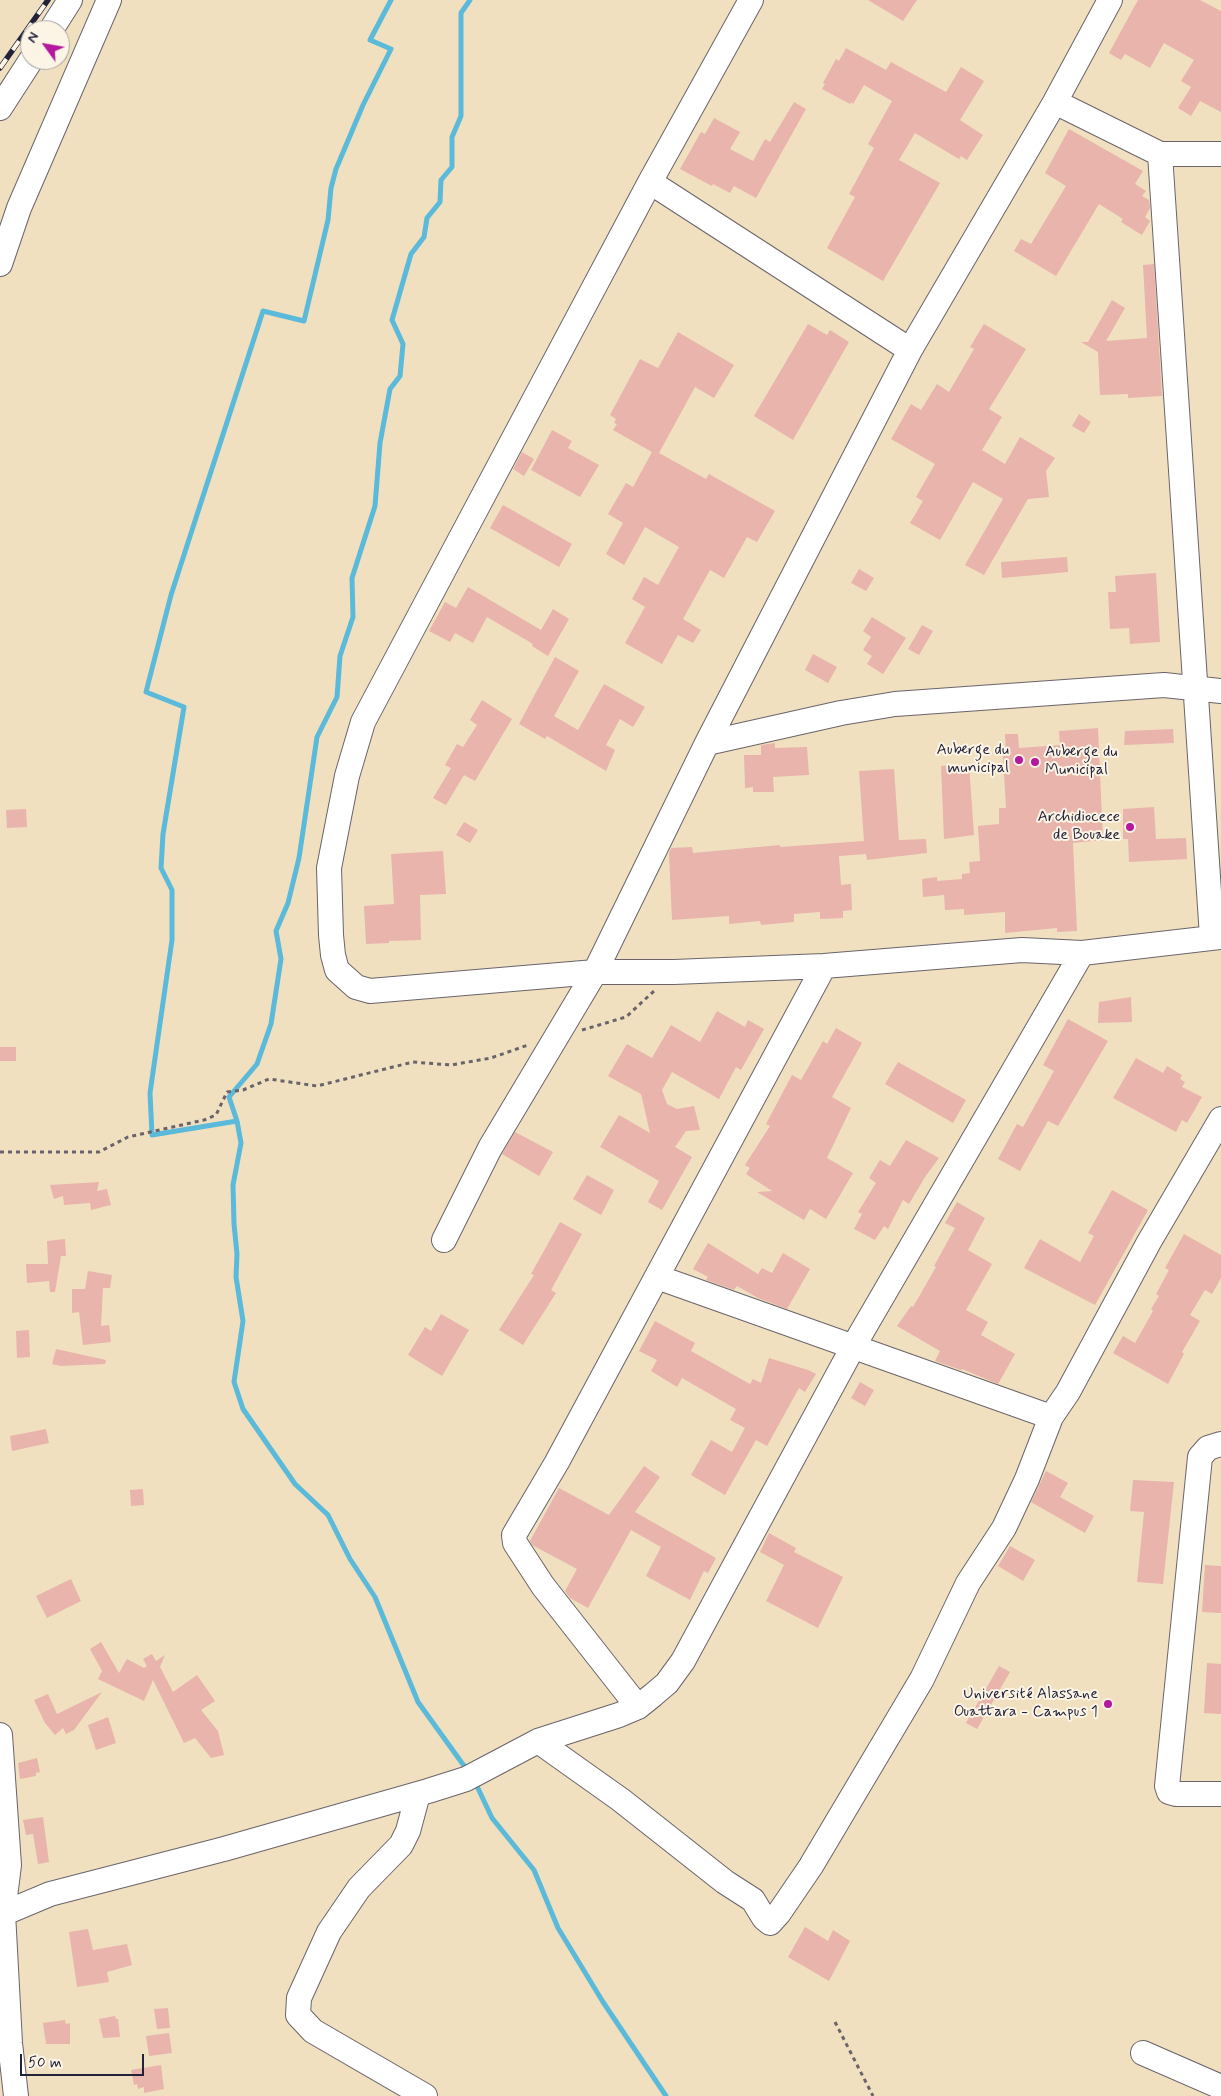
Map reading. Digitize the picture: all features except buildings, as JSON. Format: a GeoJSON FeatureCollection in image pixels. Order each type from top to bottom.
{"type":"FeatureCollection","features":[{"type":"Feature","properties":{"kind":"street"},"geometry":{"type":"LineString","coordinates":[[57,20],[70,0]]}},
{"type":"Feature","properties":{"kind":"street"},"geometry":{"type":"LineString","coordinates":[[0,264],[19,208],[109,0]]}},
{"type":"Feature","properties":{"kind":"street"},"geometry":{"type":"LineString","coordinates":[[751,0],[650,182],[363,722],[346,776],[329,868],[329,901],[333,955],[338,970],[356,987],[370,990],[595,972],[674,972],[824,966],[1022,950],[1082,954],[1217,937],[1195,689],[1160,154]]}},
{"type":"Feature","properties":{"kind":"street"},"geometry":{"type":"LineString","coordinates":[[444,1240],[490,1148],[595,972],[707,743],[910,350],[1055,102],[1110,0]]}},
{"type":"Feature","properties":{"kind":"street"},"geometry":{"type":"LineString","coordinates":[[0,108],[25,70]]}},
{"type":"Feature","properties":{"kind":"street"},"geometry":{"type":"LineString","coordinates":[[1055,102],[1160,154],[1221,154]]}},
{"type":"Feature","properties":{"kind":"street"},"geometry":{"type":"LineString","coordinates":[[650,182],[910,350]]}},
{"type":"Feature","properties":{"kind":"street"},"geometry":{"type":"LineString","coordinates":[[707,743],[841,713],[895,704],[1164,685],[1221,691]]}},
{"type":"Feature","properties":{"kind":"street"},"geometry":{"type":"LineString","coordinates":[[2,1914],[50,1894],[224,1849],[418,1794],[474,1775],[538,1741],[638,1707],[667,1683],[683,1661],[853,1347],[1082,954]]}},
{"type":"Feature","properties":{"kind":"street"},"geometry":{"type":"LineString","coordinates":[[638,1707],[543,1586],[515,1543],[514,1535],[556,1462],[824,966]]}},
{"type":"Feature","properties":{"kind":"street"},"geometry":{"type":"LineString","coordinates":[[538,1741],[622,1800],[725,1882],[753,1900],[764,1918],[770,1923],[780,1913],[811,1866],[922,1679],[968,1583],[1004,1528],[1051,1417],[1068,1392],[1149,1242],[1221,1119]]}},
{"type":"Feature","properties":{"kind":"street"},"geometry":{"type":"LineString","coordinates":[[657,1276],[1051,1417]]}},
{"type":"Feature","properties":{"kind":"street"},"geometry":{"type":"LineString","coordinates":[[1221,1444],[1208,1448],[1200,1457],[1167,1786],[1170,1792],[1176,1794],[1221,1794]]}},
{"type":"Feature","properties":{"kind":"street"},"geometry":{"type":"LineString","coordinates":[[0,1735],[8,1865],[2,1914],[10,2043],[16,2096]]}},
{"type":"Feature","properties":{"kind":"street"},"geometry":{"type":"LineString","coordinates":[[418,1794],[408,1831],[402,1845],[359,1888],[329,1932],[299,1998],[298,2015],[313,2031],[425,2096]]}},
{"type":"Feature","properties":{"kind":"street"},"geometry":{"type":"LineString","coordinates":[[1143,2053],[1221,2087]]}},
{"type":"Feature","properties":{"kind":"path"},"geometry":{"type":"LineString","coordinates":[[0,1152],[99,1152],[128,1137],[204,1120],[216,1115],[227,1092],[244,1090],[269,1079],[316,1086],[413,1062],[450,1064],[491,1058],[558,1035],[626,1017],[674,972]]}},
{"type":"Feature","properties":{"kind":"path"},"geometry":{"type":"LineString","coordinates":[[835,2022],[873,2096]]}},
{"type":"Feature","properties":{"kind":"waterway"},"geometry":{"type":"LineString","coordinates":[[237,1121],[152,1135],[150,1093],[172,940],[172,890],[161,868],[163,834],[184,707],[146,692],[171,595],[263,311],[304,321],[328,220],[331,188],[336,169],[363,105],[391,49],[370,40],[391,0]]}},
{"type":"Feature","properties":{"kind":"waterway"},"geometry":{"type":"LineString","coordinates":[[467,1770],[418,1702],[375,1597],[350,1559],[328,1515],[295,1484],[243,1409],[234,1382],[243,1321],[236,1277],[237,1254],[233,1185],[241,1143],[237,1121],[229,1097],[257,1064],[271,1024],[281,959],[276,931],[288,903],[299,858],[317,737],[337,697],[340,656],[353,617],[352,578],[375,506],[380,443],[390,389],[400,376],[403,344],[392,320],[411,254],[424,237],[427,218],[440,202],[441,180],[452,167],[452,137],[461,116],[461,13],[470,0]]}},
{"type":"Feature","properties":{"kind":"waterway"},"geometry":{"type":"LineString","coordinates":[[475,1782],[492,1818],[534,1870],[558,1928],[603,2002],[666,2096]]}},
{"type":"Feature","properties":{"kind":"railway"},"geometry":{"type":"LineString","coordinates":[[0,68],[48,0]]}},
{"type":"Feature","properties":{"kind":"place","name":"Auberge du municipal"},"geometry":{"type":"Point","coordinates":[1019,760]}},
{"type":"Feature","properties":{"kind":"place","name":"Auberge du Municipal"},"geometry":{"type":"Point","coordinates":[1035,762]}},
{"type":"Feature","properties":{"kind":"place","name":"Archidiocece de Bouake"},"geometry":{"type":"Point","coordinates":[1130,827]}},
{"type":"Feature","properties":{"kind":"place","name":"Université Alassane Ouattara - Campus 1"},"geometry":{"type":"Point","coordinates":[1108,1704]}}]}
